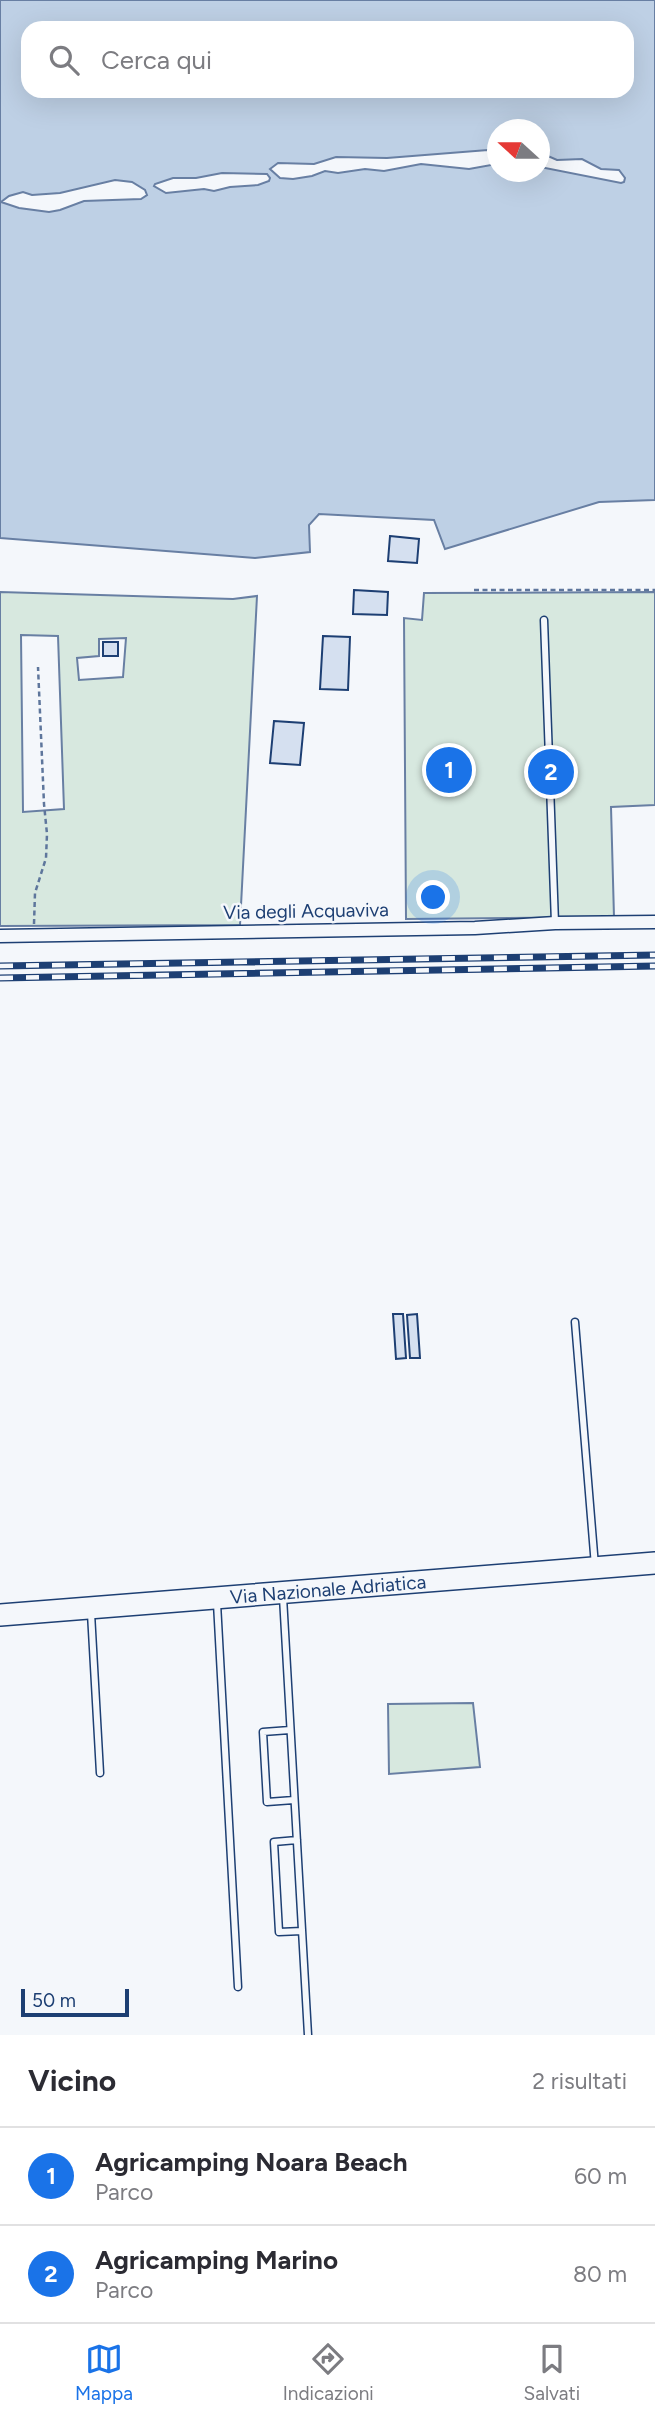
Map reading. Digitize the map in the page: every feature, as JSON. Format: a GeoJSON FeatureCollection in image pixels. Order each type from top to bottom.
{"type":"FeatureCollection","features":[{"type":"Feature","properties":{"kind":"main road","name":"Via Nazionale Adriatica"},"geometry":{"type":"LineString","coordinates":[[0,1615],[655,1563]]}},
{"type":"Feature","properties":{"kind":"street","name":"Via degli Acquaviva"},"geometry":{"type":"LineString","coordinates":[[0,936],[475,928],[555,923],[655,922]]}},
{"type":"Feature","properties":{"kind":"lane"},"geometry":{"type":"LineString","coordinates":[[544,620],[555,923]]}},
{"type":"Feature","properties":{"kind":"lane"},"geometry":{"type":"LineString","coordinates":[[575,1322],[595,1568]]}},
{"type":"Feature","properties":{"kind":"lane"},"geometry":{"type":"LineString","coordinates":[[283,1592],[308,2035]]}},
{"type":"Feature","properties":{"kind":"lane"},"geometry":{"type":"LineString","coordinates":[[217,1597],[238,1987]]}},
{"type":"Feature","properties":{"kind":"lane"},"geometry":{"type":"LineString","coordinates":[[91,1608],[100,1773]]}},
{"type":"Feature","properties":{"kind":"lane"},"geometry":{"type":"LineString","coordinates":[[290,1730],[262,1732],[267,1802],[294,1800]]}},
{"type":"Feature","properties":{"kind":"lane"},"geometry":{"type":"LineString","coordinates":[[297,1840],[274,1842],[278,1919],[279,1932],[302,1931]]}},
{"type":"Feature","properties":{"kind":"path"},"geometry":{"type":"LineString","coordinates":[[474,590],[655,590]]}},
{"type":"Feature","properties":{"kind":"path"},"geometry":{"type":"LineString","coordinates":[[33,934],[35,893],[46,858],[47,834],[38,667]]}},
{"type":"Feature","properties":{"kind":"shaded area"},"geometry":{"type":"Polygon","coordinates":[[[0,592],[233,599],[257,596],[240,925],[0,926],[0,592]],[[21,635],[23,812],[64,809],[58,636],[21,635]],[[126,638],[99,639],[99,656],[77,658],[79,680],[123,677],[126,638]]]}},
{"type":"Feature","properties":{"kind":"shaded area"},"geometry":{"type":"Polygon","coordinates":[[[655,592],[655,805],[611,807],[614,917],[406,919],[404,618],[422,620],[424,593],[655,592]]]}},
{"type":"Feature","properties":{"kind":"shaded area"},"geometry":{"type":"Polygon","coordinates":[[[473,1703],[480,1767],[389,1774],[388,1704],[473,1703]]]}},
{"type":"Feature","properties":{"kind":"water"},"geometry":{"type":"Polygon","coordinates":[[[0,0],[655,0],[655,500],[599,502],[445,549],[434,520],[319,514],[309,525],[310,552],[255,558],[0,538],[0,0]]]}},
{"type":"Feature","properties":{"kind":"pier"},"geometry":{"type":"Polygon","coordinates":[[[487,150],[487,166],[469,169],[421,164],[384,171],[325,171],[293,179],[280,178],[270,169],[278,163],[314,164],[336,157],[387,158],[487,150]]]}},
{"type":"Feature","properties":{"kind":"pier"},"geometry":{"type":"Polygon","coordinates":[[[550,157],[557,160],[582,159],[601,169],[619,170],[625,178],[621,183],[550,169],[550,157]]]}},
{"type":"Feature","properties":{"kind":"pier"},"geometry":{"type":"Polygon","coordinates":[[[222,173],[267,174],[270,178],[258,185],[214,191],[204,189],[166,193],[154,186],[173,178],[196,178],[222,173]]]}},
{"type":"Feature","properties":{"kind":"pier"},"geometry":{"type":"Polygon","coordinates":[[[115,180],[132,182],[145,190],[147,195],[141,199],[84,201],[49,212],[19,208],[1,202],[9,196],[23,192],[32,195],[60,193],[115,180]]]}},
{"type":"Feature","properties":{"kind":"building"},"geometry":{"type":"Polygon","coordinates":[[[390,536],[419,539],[417,563],[388,561],[390,536]]]}},
{"type":"Feature","properties":{"kind":"building"},"geometry":{"type":"Polygon","coordinates":[[[354,590],[388,592],[387,615],[353,614],[354,590]]]}},
{"type":"Feature","properties":{"kind":"building"},"geometry":{"type":"Polygon","coordinates":[[[323,636],[350,637],[348,690],[320,689],[323,636]]]}},
{"type":"Feature","properties":{"kind":"building"},"geometry":{"type":"Polygon","coordinates":[[[103,642],[118,642],[118,656],[103,656],[103,642]]]}},
{"type":"Feature","properties":{"kind":"building"},"geometry":{"type":"Polygon","coordinates":[[[274,721],[304,723],[300,765],[270,763],[274,721]]]}},
{"type":"Feature","properties":{"kind":"building"},"geometry":{"type":"Polygon","coordinates":[[[393,1314],[403,1314],[406,1358],[396,1359],[393,1314]]]}},
{"type":"Feature","properties":{"kind":"building"},"geometry":{"type":"Polygon","coordinates":[[[417,1314],[420,1358],[410,1358],[407,1315],[417,1314]]]}},
{"type":"Feature","properties":{"kind":"railway"},"geometry":{"type":"LineString","coordinates":[[0,966],[655,955]]}},
{"type":"Feature","properties":{"kind":"railway"},"geometry":{"type":"LineString","coordinates":[[0,978],[655,966]]}},
{"type":"Feature","properties":{"kind":"place","name":"Agricamping Noara Beach"},"geometry":{"type":"Point","coordinates":[449,770]}},
{"type":"Feature","properties":{"kind":"place","name":"Agricamping Marino"},"geometry":{"type":"Point","coordinates":[551,772]}}]}
